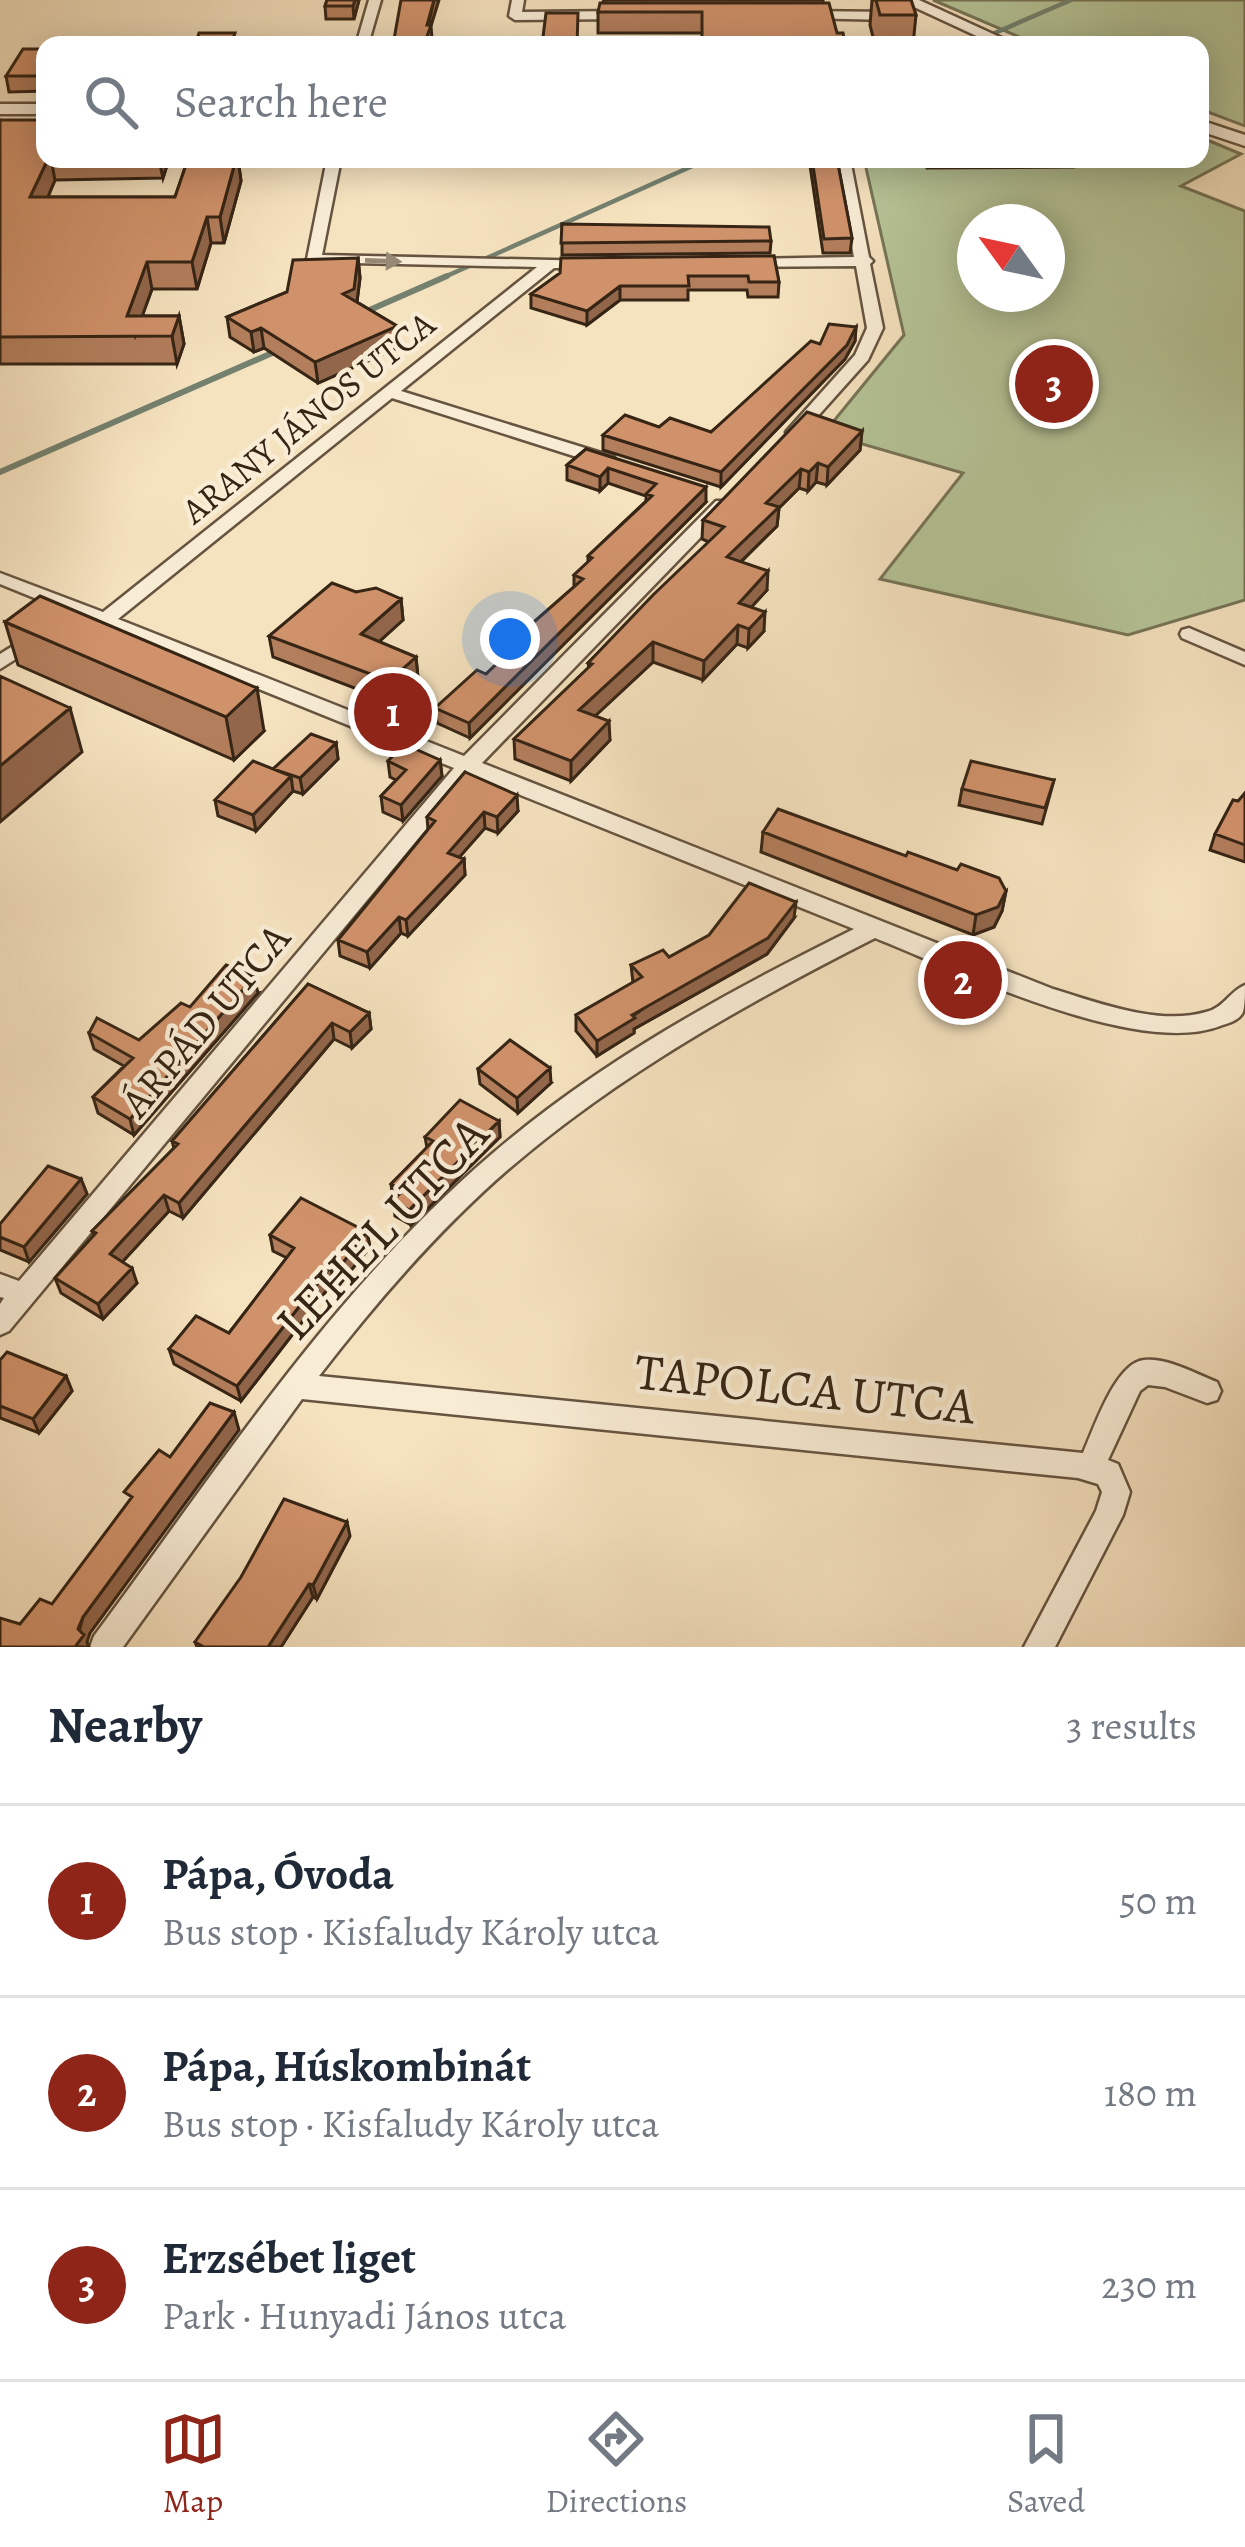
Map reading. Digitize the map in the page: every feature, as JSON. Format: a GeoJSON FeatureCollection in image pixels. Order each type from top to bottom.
{"type":"FeatureCollection","features":[{"type":"Feature","properties":{"kind":"street"},"geometry":{"type":"LineString","coordinates":[[365,36],[375,0]]}},
{"type":"Feature","properties":{"kind":"street"},"geometry":{"type":"LineString","coordinates":[[518,0],[514,16],[648,15]]}},
{"type":"Feature","properties":{"kind":"street"},"geometry":{"type":"LineString","coordinates":[[906,0],[987,36]]}},
{"type":"Feature","properties":{"kind":"street"},"geometry":{"type":"LineString","coordinates":[[781,15],[890,16]]}},
{"type":"Feature","properties":{"kind":"street"},"geometry":{"type":"LineString","coordinates":[[0,109],[36,109]]}},
{"type":"Feature","properties":{"kind":"street"},"geometry":{"type":"LineString","coordinates":[[1209,128],[1245,142]]}},
{"type":"Feature","properties":{"kind":"street"},"geometry":{"type":"LineString","coordinates":[[332,168],[314,259],[618,264]]}},
{"type":"Feature","properties":{"kind":"street"},"geometry":{"type":"LineString","coordinates":[[782,443],[862,357],[873,338],[875,314],[845,168]]}},
{"type":"Feature","properties":{"kind":"street"},"geometry":{"type":"LineString","coordinates":[[731,263],[866,261]]}},
{"type":"Feature","properties":{"kind":"street"},"geometry":{"type":"LineString","coordinates":[[496,264],[522,288]]}},
{"type":"Feature","properties":{"kind":"street","name":"ARANY JÁNOS UTCA"},"geometry":{"type":"LineString","coordinates":[[106,620],[550,264]]}},
{"type":"Feature","properties":{"kind":"street"},"geometry":{"type":"LineString","coordinates":[[391,393],[638,471]]}},
{"type":"Feature","properties":{"kind":"street","name":"ÁRPÁD UTCA"},"geometry":{"type":"LineString","coordinates":[[0,1322],[12,1290],[466,766],[735,492],[705,492]]}},
{"type":"Feature","properties":{"kind":"street"},"geometry":{"type":"LineString","coordinates":[[0,578],[62,619],[106,620],[1023,988],[1153,1022],[1205,1024],[1225,1018],[1240,1006],[1245,994]]}},
{"type":"Feature","properties":{"kind":"street"},"geometry":{"type":"LineString","coordinates":[[0,663],[62,619]]}},
{"type":"Feature","properties":{"kind":"street"},"geometry":{"type":"LineString","coordinates":[[1189,634],[1245,659]]}},
{"type":"Feature","properties":{"kind":"street","name":"LEHEL UTCA"},"geometry":{"type":"LineString","coordinates":[[105,1647],[297,1385],[452,1205],[550,1121],[684,1029],[873,929]]}},
{"type":"Feature","properties":{"kind":"street"},"geometry":{"type":"LineString","coordinates":[[1039,1647],[1113,1503],[1116,1492],[1108,1473],[1090,1468],[1130,1382],[1144,1372],[1207,1391]]}},
{"type":"Feature","properties":{"kind":"street","name":"TAPOLCA UTCA"},"geometry":{"type":"LineString","coordinates":[[297,1385],[1090,1468]]}},
{"type":"Feature","properties":{"kind":"green space"},"geometry":{"type":"Polygon","coordinates":[[[933,0],[1245,0],[1245,126],[1209,112],[1209,36],[1017,36],[933,0]]]}},
{"type":"Feature","properties":{"kind":"green space"},"geometry":{"type":"Polygon","coordinates":[[[1209,141],[1241,154],[1181,186],[1245,211],[1245,600],[1128,635],[880,579],[963,473],[824,433],[904,335],[866,168],[1209,168],[1209,141]]]}},
{"type":"Feature","properties":{"kind":"building"},"geometry":{"type":"Polygon","coordinates":[[[327,0],[355,0],[353,6],[325,6],[327,0]]]}},
{"type":"Feature","properties":{"kind":"building"},"geometry":{"type":"Polygon","coordinates":[[[401,0],[434,0],[427,36],[395,36],[401,0]]]}},
{"type":"Feature","properties":{"kind":"building"},"geometry":{"type":"Polygon","coordinates":[[[876,0],[911,0],[916,15],[880,15],[876,0]]]}},
{"type":"Feature","properties":{"kind":"building"},"geometry":{"type":"Polygon","coordinates":[[[600,3],[829,3],[837,33],[844,36],[702,36],[702,12],[598,12],[600,3]]]}},
{"type":"Feature","properties":{"kind":"building"},"geometry":{"type":"Polygon","coordinates":[[[546,13],[578,13],[577,36],[543,36],[546,13]]]}},
{"type":"Feature","properties":{"kind":"building"},"geometry":{"type":"Polygon","coordinates":[[[199,33],[235,33],[234,36],[199,33]]]}},
{"type":"Feature","properties":{"kind":"building"},"geometry":{"type":"Polygon","coordinates":[[[23,49],[36,49],[36,76],[6,76],[23,49]]]}},
{"type":"Feature","properties":{"kind":"building"},"geometry":{"type":"Polygon","coordinates":[[[0,120],[36,120],[36,168],[44,168],[30,197],[175,197],[185,168],[234,168],[220,217],[207,217],[192,262],[147,262],[127,316],[179,316],[172,336],[0,337],[0,120]]]}},
{"type":"Feature","properties":{"kind":"building"},"geometry":{"type":"Polygon","coordinates":[[[813,168],[839,168],[852,238],[824,239],[813,168]]]}},
{"type":"Feature","properties":{"kind":"building"},"geometry":{"type":"Polygon","coordinates":[[[562,224],[769,227],[771,241],[561,243],[562,224]]]}},
{"type":"Feature","properties":{"kind":"building"},"geometry":{"type":"Polygon","coordinates":[[[774,256],[779,282],[749,282],[748,276],[688,276],[689,286],[620,286],[587,311],[531,294],[560,273],[561,258],[774,256]]]}},
{"type":"Feature","properties":{"kind":"building"},"geometry":{"type":"Polygon","coordinates":[[[358,258],[354,289],[343,294],[397,326],[315,362],[261,328],[251,332],[227,317],[287,292],[293,260],[358,258]]]}},
{"type":"Feature","properties":{"kind":"building"},"geometry":{"type":"Polygon","coordinates":[[[829,324],[856,327],[847,345],[721,472],[603,435],[625,415],[659,427],[670,418],[711,432],[811,341],[820,344],[829,324]]]}},
{"type":"Feature","properties":{"kind":"building"},"geometry":{"type":"Polygon","coordinates":[[[807,412],[862,431],[828,467],[818,463],[809,472],[801,469],[766,503],[779,507],[727,557],[768,571],[739,603],[765,612],[749,629],[738,625],[704,661],[653,642],[579,710],[609,721],[571,761],[514,739],[724,527],[703,520],[807,412]]]}},
{"type":"Feature","properties":{"kind":"building"},"geometry":{"type":"Polygon","coordinates":[[[586,449],[706,487],[469,723],[435,708],[477,670],[486,674],[524,638],[518,636],[583,579],[574,575],[592,558],[588,556],[652,496],[646,494],[656,484],[608,468],[600,477],[567,465],[586,449]]]}},
{"type":"Feature","properties":{"kind":"building"},"geometry":{"type":"Polygon","coordinates":[[[332,583],[356,592],[376,588],[401,599],[361,634],[416,657],[389,681],[269,636],[332,583]]]}},
{"type":"Feature","properties":{"kind":"building"},"geometry":{"type":"Polygon","coordinates":[[[40,596],[257,688],[226,717],[5,622],[40,596]]]}},
{"type":"Feature","properties":{"kind":"building"},"geometry":{"type":"Polygon","coordinates":[[[0,676],[70,708],[0,766],[0,676]]]}},
{"type":"Feature","properties":{"kind":"building"},"geometry":{"type":"Polygon","coordinates":[[[311,734],[336,743],[300,778],[273,769],[311,734]]]}},
{"type":"Feature","properties":{"kind":"building"},"geometry":{"type":"Polygon","coordinates":[[[404,744],[440,760],[401,805],[381,796],[406,770],[388,761],[404,744]]]}},
{"type":"Feature","properties":{"kind":"building"},"geometry":{"type":"Polygon","coordinates":[[[253,761],[291,776],[253,815],[215,800],[253,761]]]}},
{"type":"Feature","properties":{"kind":"building"},"geometry":{"type":"Polygon","coordinates":[[[971,761],[1054,780],[1045,808],[962,789],[971,761]]]}},
{"type":"Feature","properties":{"kind":"building"},"geometry":{"type":"Polygon","coordinates":[[[465,772],[517,795],[497,817],[484,812],[448,853],[464,859],[406,920],[399,917],[367,952],[338,940],[435,821],[427,817],[465,772]]]}},
{"type":"Feature","properties":{"kind":"building"},"geometry":{"type":"Polygon","coordinates":[[[1245,793],[1245,845],[1215,834],[1233,800],[1245,793]]]}},
{"type":"Feature","properties":{"kind":"building"},"geometry":{"type":"Polygon","coordinates":[[[778,809],[906,856],[908,852],[957,870],[961,864],[999,878],[1006,891],[998,907],[976,915],[763,832],[778,809]]]}},
{"type":"Feature","properties":{"kind":"building"},"geometry":{"type":"Polygon","coordinates":[[[749,883],[796,902],[768,938],[632,1015],[635,1018],[597,1041],[576,1015],[642,977],[631,965],[663,950],[669,957],[709,935],[749,883]]]}},
{"type":"Feature","properties":{"kind":"building"},"geometry":{"type":"Polygon","coordinates":[[[226,965],[254,977],[130,1119],[93,1097],[133,1058],[89,1033],[97,1018],[139,1040],[181,1003],[190,1007],[226,965]]]}},
{"type":"Feature","properties":{"kind":"building"},"geometry":{"type":"Polygon","coordinates":[[[308,984],[369,1013],[350,1032],[332,1023],[179,1203],[164,1195],[110,1254],[132,1268],[98,1304],[55,1278],[96,1233],[92,1231],[178,1144],[172,1141],[308,984]]]}},
{"type":"Feature","properties":{"kind":"building"},"geometry":{"type":"Polygon","coordinates":[[[510,1040],[550,1068],[517,1098],[478,1069],[510,1040]]]}},
{"type":"Feature","properties":{"kind":"building"},"geometry":{"type":"Polygon","coordinates":[[[460,1100],[499,1121],[409,1210],[393,1200],[403,1191],[391,1184],[433,1141],[425,1137],[460,1100]]]}},
{"type":"Feature","properties":{"kind":"building"},"geometry":{"type":"Polygon","coordinates":[[[48,1166],[81,1179],[24,1247],[0,1237],[0,1224],[48,1166]]]}},
{"type":"Feature","properties":{"kind":"building"},"geometry":{"type":"Polygon","coordinates":[[[301,1198],[367,1232],[337,1270],[331,1266],[237,1386],[169,1349],[196,1316],[229,1333],[294,1248],[270,1235],[301,1198]]]}},
{"type":"Feature","properties":{"kind":"building"},"geometry":{"type":"Polygon","coordinates":[[[7,1352],[66,1376],[33,1419],[0,1406],[0,1360],[7,1352]]]}},
{"type":"Feature","properties":{"kind":"building"},"geometry":{"type":"Polygon","coordinates":[[[210,1403],[234,1412],[83,1617],[78,1629],[84,1635],[75,1647],[0,1647],[0,1618],[20,1624],[40,1599],[52,1604],[132,1497],[124,1492],[159,1450],[170,1457],[210,1403]]]}},
{"type":"Feature","properties":{"kind":"building"},"geometry":{"type":"Polygon","coordinates":[[[284,1499],[347,1522],[313,1585],[309,1584],[268,1647],[204,1647],[195,1642],[241,1577],[284,1499]]]}},
{"type":"Feature","properties":{"kind":"waterway"},"geometry":{"type":"LineString","coordinates":[[988,36],[1071,0]]}},
{"type":"Feature","properties":{"kind":"waterway"},"geometry":{"type":"LineString","coordinates":[[440,279],[688,168]]}},
{"type":"Feature","properties":{"kind":"waterway"},"geometry":{"type":"LineString","coordinates":[[365,312],[447,276]]}},
{"type":"Feature","properties":{"kind":"waterway"},"geometry":{"type":"LineString","coordinates":[[0,472],[279,350]]}},
{"type":"Feature","properties":{"kind":"place","name":"Erzsébet liget"},"geometry":{"type":"Point","coordinates":[1054,384]}},
{"type":"Feature","properties":{"kind":"place","name":"Pápa, Óvoda"},"geometry":{"type":"Point","coordinates":[393,712]}},
{"type":"Feature","properties":{"kind":"place","name":"Pápa, Húskombinát"},"geometry":{"type":"Point","coordinates":[963,980]}}]}
